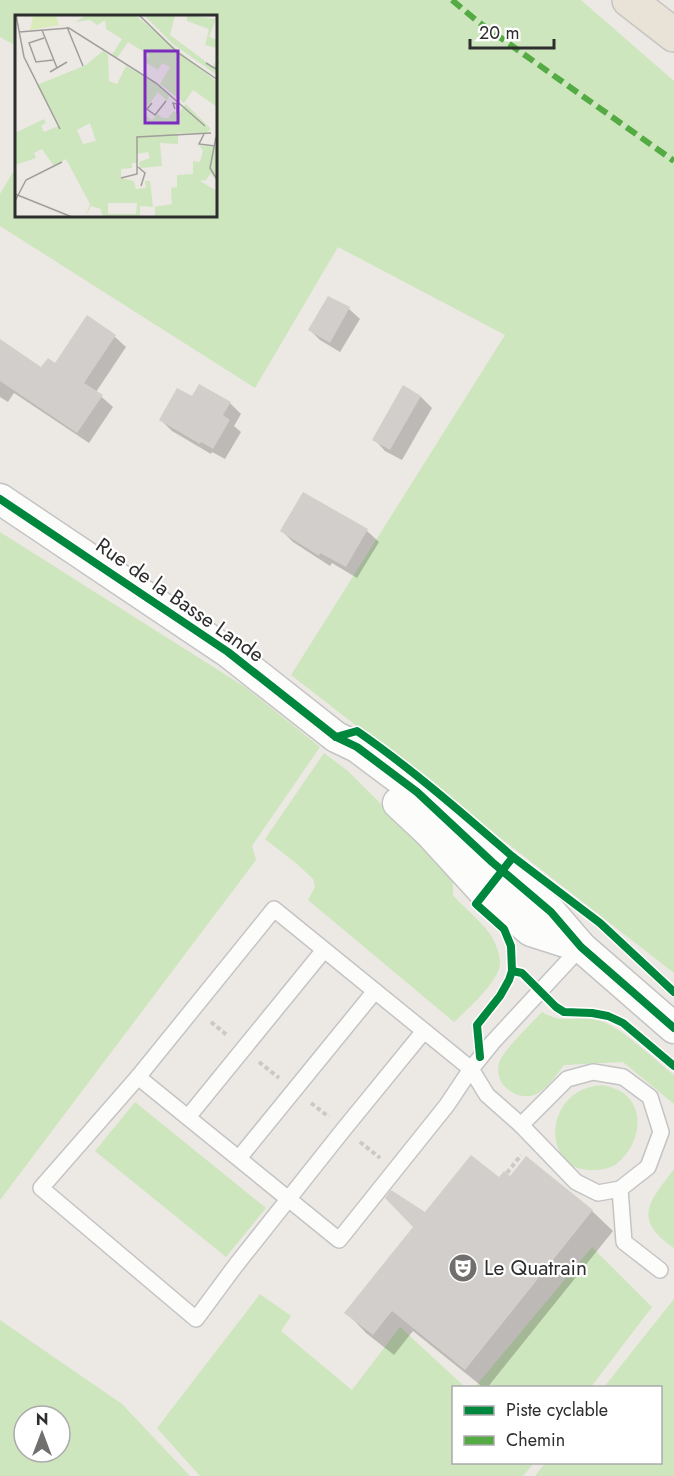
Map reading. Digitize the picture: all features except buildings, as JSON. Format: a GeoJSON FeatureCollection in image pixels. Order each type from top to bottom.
{"type":"FeatureCollection","features":[{"type":"Feature","properties":{"kind":"highway"},"geometry":{"type":"LineString","coordinates":[[629,0],[674,35]]}},
{"type":"Feature","properties":{"kind":"street","name":"Rue de la Basse Lande"},"geometry":{"type":"LineString","coordinates":[[0,499],[228,652],[336,737],[349,757],[430,833],[484,892],[531,931],[581,946],[674,1028]]}},
{"type":"Feature","properties":{"kind":"lane"},"geometry":{"type":"LineString","coordinates":[[424,1031],[236,1265],[196,1319],[41,1188],[138,1077],[274,909],[471,1069],[487,1095],[521,1125],[576,1182],[598,1193],[620,1189],[648,1167],[660,1132],[650,1097],[623,1077],[593,1072],[567,1079],[521,1125]]}},
{"type":"Feature","properties":{"kind":"lane"},"geometry":{"type":"LineString","coordinates":[[138,1077],[339,1240],[447,1105],[492,1043],[581,946]]}},
{"type":"Feature","properties":{"kind":"lane"},"geometry":{"type":"LineString","coordinates":[[188,1117],[324,950]]}},
{"type":"Feature","properties":{"kind":"lane"},"geometry":{"type":"LineString","coordinates":[[240,1158],[375,991]]}},
{"type":"Feature","properties":{"kind":"lane"},"geometry":{"type":"LineString","coordinates":[[620,1189],[624,1242],[660,1270]]}},
{"type":"Feature","properties":{"kind":"green space"},"geometry":{"type":"Polygon","coordinates":[[[0,0],[581,0],[674,81],[674,973],[291,675],[505,335],[338,247],[255,388],[0,226],[0,194],[15,169],[15,218],[218,218],[218,15],[15,15],[15,45],[0,37],[0,0]]]}},
{"type":"Feature","properties":{"kind":"green space"},"geometry":{"type":"Polygon","coordinates":[[[0,532],[245,687],[320,747],[252,846],[256,860],[0,1200],[0,532]]]}},
{"type":"Feature","properties":{"kind":"green space"},"geometry":{"type":"Polygon","coordinates":[[[324,753],[348,771],[453,876],[453,895],[483,925],[494,941],[499,953],[498,972],[481,996],[454,1022],[308,900],[315,887],[313,879],[265,839],[324,753]]]}},
{"type":"Feature","properties":{"kind":"green space"},"geometry":{"type":"Polygon","coordinates":[[[542,1012],[556,1018],[597,1020],[615,1028],[674,1075],[674,1104],[623,1062],[564,1065],[547,1086],[534,1095],[520,1095],[507,1089],[499,1077],[499,1063],[512,1044],[542,1012]]]}},
{"type":"Feature","properties":{"kind":"green space"},"geometry":{"type":"Polygon","coordinates":[[[602,1085],[621,1092],[633,1104],[637,1113],[636,1132],[629,1151],[615,1165],[601,1169],[581,1169],[567,1161],[559,1150],[555,1131],[557,1121],[560,1112],[572,1096],[593,1086],[602,1085]]]}},
{"type":"Feature","properties":{"kind":"green space"},"geometry":{"type":"Polygon","coordinates":[[[135,1102],[266,1208],[226,1257],[95,1151],[135,1102]]]}},
{"type":"Feature","properties":{"kind":"green space"},"geometry":{"type":"Polygon","coordinates":[[[674,1169],[674,1248],[653,1228],[649,1219],[649,1210],[658,1191],[674,1169]]]}},
{"type":"Feature","properties":{"kind":"green space"},"geometry":{"type":"Polygon","coordinates":[[[592,1247],[652,1307],[592,1386],[476,1386],[592,1247]]]}},
{"type":"Feature","properties":{"kind":"green space"},"geometry":{"type":"Polygon","coordinates":[[[260,1294],[291,1316],[281,1331],[352,1390],[400,1327],[464,1386],[452,1386],[452,1464],[533,1464],[523,1476],[200,1476],[157,1428],[260,1294]]]}},
{"type":"Feature","properties":{"kind":"green space"},"geometry":{"type":"Polygon","coordinates":[[[674,1299],[674,1476],[535,1476],[544,1464],[662,1464],[662,1386],[605,1386],[674,1299]]]}},
{"type":"Feature","properties":{"kind":"green space"},"geometry":{"type":"Polygon","coordinates":[[[0,1320],[122,1404],[190,1476],[0,1476],[0,1320]]]}},
{"type":"Feature","properties":{"kind":"marked path"},"geometry":{"type":"LineString","coordinates":[[452,0],[477,21],[674,161]]}},
{"type":"Feature","properties":{"kind":"cycle path"},"geometry":{"type":"LineString","coordinates":[[0,499],[228,652],[336,737],[357,747],[417,792],[492,862],[551,912],[581,947],[674,1028]]}},
{"type":"Feature","properties":{"kind":"cycle path"},"geometry":{"type":"LineString","coordinates":[[336,737],[357,731],[417,776],[513,857]]}},
{"type":"Feature","properties":{"kind":"cycle path"},"geometry":{"type":"LineString","coordinates":[[480,1057],[477,1025],[500,996],[512,971],[511,946],[504,929],[476,904],[513,857],[600,923],[674,992]]}},
{"type":"Feature","properties":{"kind":"cycle path"},"geometry":{"type":"LineString","coordinates":[[512,971],[522,973],[564,1012],[592,1013],[608,1016],[623,1023],[674,1066]]}},
{"type":"Feature","properties":{"kind":"place","name":"Le Quatrain"},"geometry":{"type":"Point","coordinates":[463,1268]}}]}
